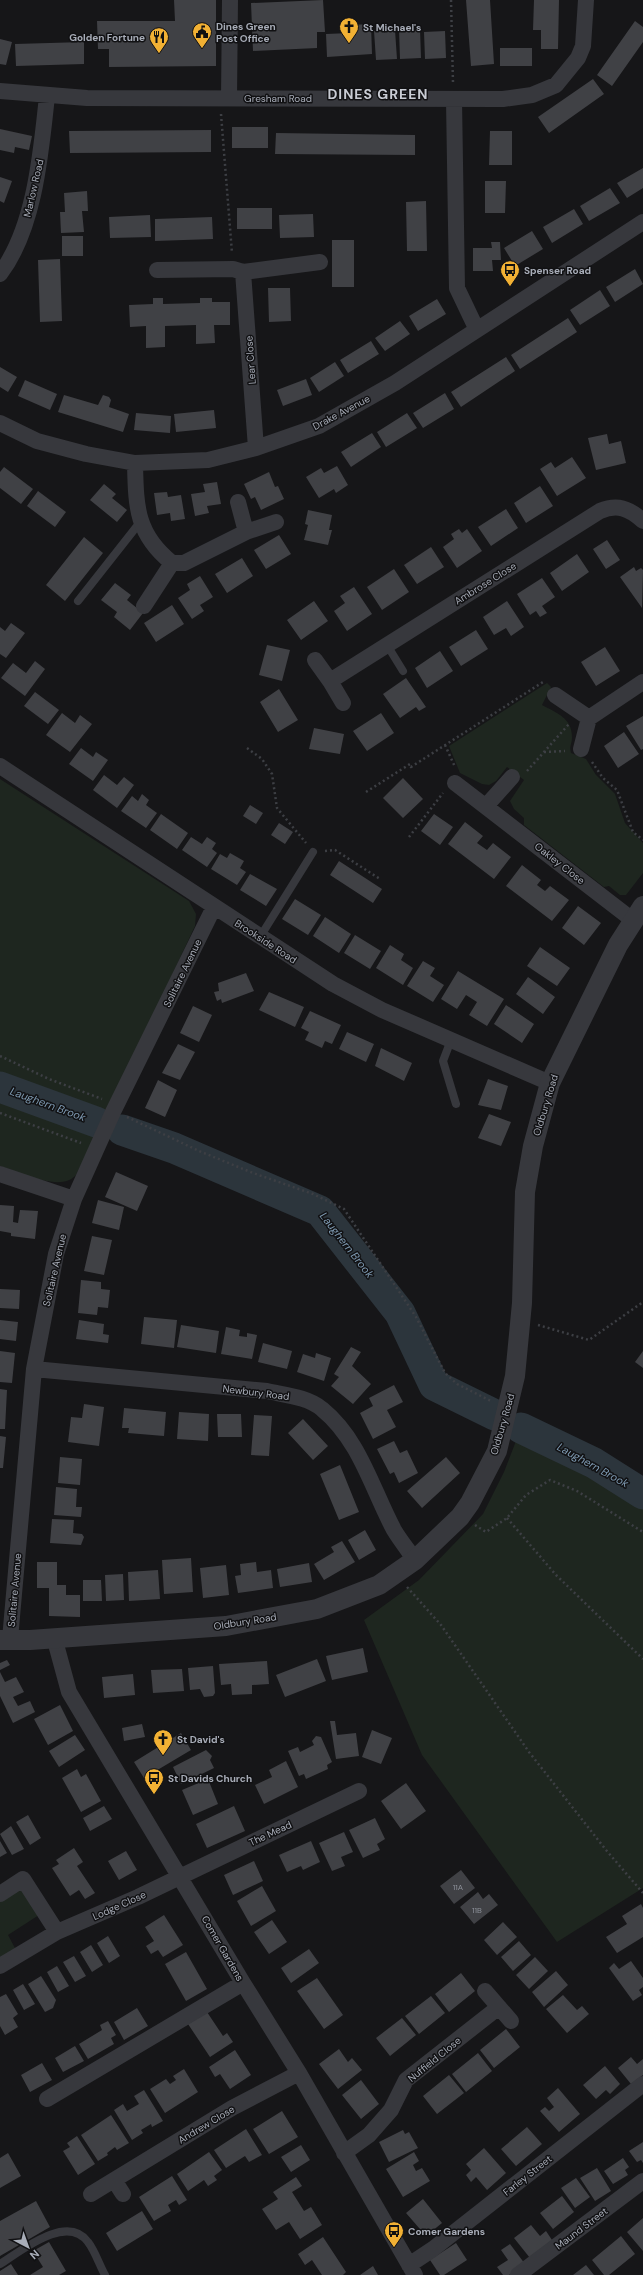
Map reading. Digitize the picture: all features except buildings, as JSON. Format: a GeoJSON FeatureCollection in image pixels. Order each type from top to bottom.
{"type":"FeatureCollection","features":[{"type":"Feature","properties":{"kind":"street"},"geometry":{"type":"LineString","coordinates":[[224,98],[230,0]]}},
{"type":"Feature","properties":{"kind":"street","name":"Gresham Road"},"geometry":{"type":"LineString","coordinates":[[0,91],[47,96],[87,98],[454,100],[503,99],[532,95],[556,85],[578,58],[583,46],[586,0]]}},
{"type":"Feature","properties":{"kind":"street","name":"Marlow Road"},"geometry":{"type":"LineString","coordinates":[[0,274],[20,240],[42,147],[47,96]]}},
{"type":"Feature","properties":{"kind":"street"},"geometry":{"type":"LineString","coordinates":[[454,100],[457,288],[478,330]]}},
{"type":"Feature","properties":{"kind":"street","name":"Drake Avenue"},"geometry":{"type":"LineString","coordinates":[[0,423],[37,441],[86,454],[135,463],[208,460],[256,448],[319,426],[395,382],[478,330],[643,222]]}},
{"type":"Feature","properties":{"kind":"street"},"geometry":{"type":"LineString","coordinates":[[157,270],[238,270],[320,262]]}},
{"type":"Feature","properties":{"kind":"street","name":"Lear Close"},"geometry":{"type":"LineString","coordinates":[[238,270],[256,448]]}},
{"type":"Feature","properties":{"kind":"street"},"geometry":{"type":"LineString","coordinates":[[135,463],[141,521],[145,534],[162,555],[172,563],[184,563],[246,532],[276,522]]}},
{"type":"Feature","properties":{"kind":"street"},"geometry":{"type":"LineString","coordinates":[[238,502],[246,532]]}},
{"type":"Feature","properties":{"kind":"street","name":"Ambrose Close"},"geometry":{"type":"LineString","coordinates":[[330,681],[600,510],[612,506],[628,510],[643,521]]}},
{"type":"Feature","properties":{"kind":"street"},"geometry":{"type":"LineString","coordinates":[[144,606],[172,563]]}},
{"type":"Feature","properties":{"kind":"street"},"geometry":{"type":"LineString","coordinates":[[315,660],[343,703]]}},
{"type":"Feature","properties":{"kind":"street"},"geometry":{"type":"LineString","coordinates":[[583,714],[643,682]]}},
{"type":"Feature","properties":{"kind":"street"},"geometry":{"type":"LineString","coordinates":[[555,695],[583,714]]}},
{"type":"Feature","properties":{"kind":"street"},"geometry":{"type":"LineString","coordinates":[[583,714],[585,753]]}},
{"type":"Feature","properties":{"kind":"street","name":"Brookside Road"},"geometry":{"type":"LineString","coordinates":[[0,766],[333,984],[382,1010],[550,1083]]}},
{"type":"Feature","properties":{"kind":"street"},"geometry":{"type":"LineString","coordinates":[[486,806],[512,778]]}},
{"type":"Feature","properties":{"kind":"street","name":"Oakley Close"},"geometry":{"type":"LineString","coordinates":[[453,782],[638,914]]}},
{"type":"Feature","properties":{"kind":"street","name":"Solitaire Avenue"},"geometry":{"type":"LineString","coordinates":[[5,1639],[34,1369],[56,1254],[74,1199],[97,1148],[214,907]]}},
{"type":"Feature","properties":{"kind":"street","name":"Oldbury Road"},"geometry":{"type":"LineString","coordinates":[[5,1639],[30,1640],[226,1626],[317,1609],[379,1585],[415,1560],[460,1518],[470,1503],[497,1451],[516,1376],[521,1320],[525,1192],[533,1146],[550,1083],[590,999],[638,914]]}},
{"type":"Feature","properties":{"kind":"street"},"geometry":{"type":"LineString","coordinates":[[0,1174],[74,1199]]}},
{"type":"Feature","properties":{"kind":"street","name":"Newbury Road"},"geometry":{"type":"LineString","coordinates":[[34,1369],[267,1391],[297,1397],[321,1408],[341,1429],[362,1461],[394,1530],[415,1560]]}},
{"type":"Feature","properties":{"kind":"street","name":"Comer Gardens"},"geometry":{"type":"LineString","coordinates":[[54,1638],[69,1692],[180,1875],[243,1983],[300,2073],[344,2153],[412,2270]]}},
{"type":"Feature","properties":{"kind":"street","name":"The Mead"},"geometry":{"type":"LineString","coordinates":[[180,1875],[359,1791]]}},
{"type":"Feature","properties":{"kind":"street","name":"Lodge Close"},"geometry":{"type":"LineString","coordinates":[[0,1966],[57,1932],[138,1897],[180,1875]]}},
{"type":"Feature","properties":{"kind":"street"},"geometry":{"type":"LineString","coordinates":[[0,1894],[23,1879],[57,1932]]}},
{"type":"Feature","properties":{"kind":"street"},"geometry":{"type":"LineString","coordinates":[[47,2099],[243,1983]]}},
{"type":"Feature","properties":{"kind":"street"},"geometry":{"type":"LineString","coordinates":[[485,1991],[511,2021]]}},
{"type":"Feature","properties":{"kind":"street","name":"Nuffield Close"},"geometry":{"type":"LineString","coordinates":[[344,2153],[369,2135],[391,2110],[406,2080],[499,2007]]}},
{"type":"Feature","properties":{"kind":"street","name":"Andrew Close"},"geometry":{"type":"LineString","coordinates":[[92,2194],[232,2108],[300,2073]]}},
{"type":"Feature","properties":{"kind":"street","name":"Farley Street"},"geometry":{"type":"LineString","coordinates":[[412,2270],[433,2249],[643,2084]]}},
{"type":"Feature","properties":{"kind":"street"},"geometry":{"type":"LineString","coordinates":[[114,2180],[123,2194]]}},
{"type":"Feature","properties":{"kind":"street","name":"Maund Street"},"geometry":{"type":"LineString","coordinates":[[518,2275],[643,2181]]}},
{"type":"Feature","properties":{"kind":"lane"},"geometry":{"type":"LineString","coordinates":[[78,601],[141,521]]}},
{"type":"Feature","properties":{"kind":"lane"},"geometry":{"type":"LineString","coordinates":[[387,645],[403,671]]}},
{"type":"Feature","properties":{"kind":"lane"},"geometry":{"type":"LineString","coordinates":[[260,937],[313,852]]}},
{"type":"Feature","properties":{"kind":"lane"},"geometry":{"type":"LineString","coordinates":[[451,1040],[443,1061],[456,1104]]}},
{"type":"Feature","properties":{"kind":"lane"},"geometry":{"type":"LineString","coordinates":[[0,2264],[44,2237],[66,2230],[76,2233],[87,2241],[105,2275]]}},
{"type":"Feature","properties":{"kind":"path"},"geometry":{"type":"LineString","coordinates":[[451,0],[454,100]]}},
{"type":"Feature","properties":{"kind":"path"},"geometry":{"type":"LineString","coordinates":[[224,98],[238,270]]}},
{"type":"Feature","properties":{"kind":"path"},"geometry":{"type":"LineString","coordinates":[[366,792],[549,678],[555,687],[555,695]]}},
{"type":"Feature","properties":{"kind":"path"},"geometry":{"type":"LineString","coordinates":[[512,778],[518,783],[569,723],[583,714]]}},
{"type":"Feature","properties":{"kind":"path"},"geometry":{"type":"LineString","coordinates":[[409,837],[453,782],[445,744]]}},
{"type":"Feature","properties":{"kind":"path"},"geometry":{"type":"LineString","coordinates":[[247,748],[262,759],[272,774],[277,808],[313,852],[335,850],[380,878]]}},
{"type":"Feature","properties":{"kind":"path"},"geometry":{"type":"LineString","coordinates":[[585,753],[594,768],[617,790],[633,832],[643,840]]}},
{"type":"Feature","properties":{"kind":"path"},"geometry":{"type":"LineString","coordinates":[[0,1056],[115,1109]]}},
{"type":"Feature","properties":{"kind":"path"},"geometry":{"type":"LineString","coordinates":[[0,1113],[97,1148]]}},
{"type":"Feature","properties":{"kind":"path"},"geometry":{"type":"LineString","coordinates":[[138,1122],[199,1151],[253,1173],[313,1194],[344,1208],[416,1317],[445,1373],[457,1384],[507,1410]]}},
{"type":"Feature","properties":{"kind":"path"},"geometry":{"type":"LineString","coordinates":[[521,1320],[589,1340],[643,1302]]}},
{"type":"Feature","properties":{"kind":"path"},"geometry":{"type":"LineString","coordinates":[[460,1518],[486,1532],[507,1518],[526,1495],[550,1480],[577,1491],[643,1532]]}},
{"type":"Feature","properties":{"kind":"path"},"geometry":{"type":"LineString","coordinates":[[507,1518],[556,1575],[643,1659]]}},
{"type":"Feature","properties":{"kind":"path"},"geometry":{"type":"LineString","coordinates":[[396,1573],[441,1625],[530,1752],[606,1850],[643,1893]]}},
{"type":"Feature","properties":{"kind":"shaded area"},"geometry":{"type":"Polygon","coordinates":[[[547,683],[551,687],[542,705],[563,717],[569,725],[572,737],[570,749],[571,753],[586,759],[596,775],[615,794],[625,823],[643,843],[643,873],[626,895],[620,895],[609,886],[604,887],[524,825],[524,818],[514,809],[510,801],[524,780],[507,767],[496,781],[489,785],[482,784],[460,773],[449,746],[547,683]]]}},
{"type":"Feature","properties":{"kind":"shaded area"},"geometry":{"type":"Polygon","coordinates":[[[0,779],[189,901],[196,914],[195,926],[112,1103],[76,1175],[69,1180],[61,1182],[40,1180],[0,1166],[0,779]]]}},
{"type":"Feature","properties":{"kind":"shaded area"},"geometry":{"type":"Polygon","coordinates":[[[521,1428],[594,1463],[643,1494],[643,1888],[557,1942],[422,1755],[364,1620],[419,1580],[483,1514],[504,1472],[521,1428]]]}},
{"type":"Feature","properties":{"kind":"shaded area"},"geometry":{"type":"Polygon","coordinates":[[[17,1890],[24,1891],[39,1915],[8,1935],[16,1950],[0,1959],[0,1901],[17,1890]]]}},
{"type":"Feature","properties":{"kind":"waterway","name":"Laughern Brook"},"geometry":{"type":"LineString","coordinates":[[0,1087],[96,1122]]}},
{"type":"Feature","properties":{"kind":"waterway","name":"Laughern Brook"},"geometry":{"type":"LineString","coordinates":[[122,1130],[174,1148],[320,1211],[400,1313],[434,1385],[495,1415]]}},
{"type":"Feature","properties":{"kind":"waterway","name":"Laughern Brook"},"geometry":{"type":"LineString","coordinates":[[521,1428],[594,1463],[643,1494]]}},
{"type":"Feature","properties":{"kind":"place","name":"St Michael's"},"geometry":{"type":"Point","coordinates":[349,44]}},
{"type":"Feature","properties":{"kind":"place","name":"Dines Green Post Office"},"geometry":{"type":"Point","coordinates":[202,49]}},
{"type":"Feature","properties":{"kind":"place","name":"Golden Fortune"},"geometry":{"type":"Point","coordinates":[159,54]}},
{"type":"Feature","properties":{"kind":"place","name":"Spenser Road"},"geometry":{"type":"Point","coordinates":[510,287]}},
{"type":"Feature","properties":{"kind":"place","name":"St David's"},"geometry":{"type":"Point","coordinates":[163,1756]}},
{"type":"Feature","properties":{"kind":"place","name":"St Davids Church"},"geometry":{"type":"Point","coordinates":[154,1795]}},
{"type":"Feature","properties":{"kind":"place","name":"Comer Gardens"},"geometry":{"type":"Point","coordinates":[394,2248]}},
{"type":"Feature","properties":{"kind":"district","name":"DINES GREEN"},"geometry":{"type":"Point","coordinates":[378,94]}}]}
